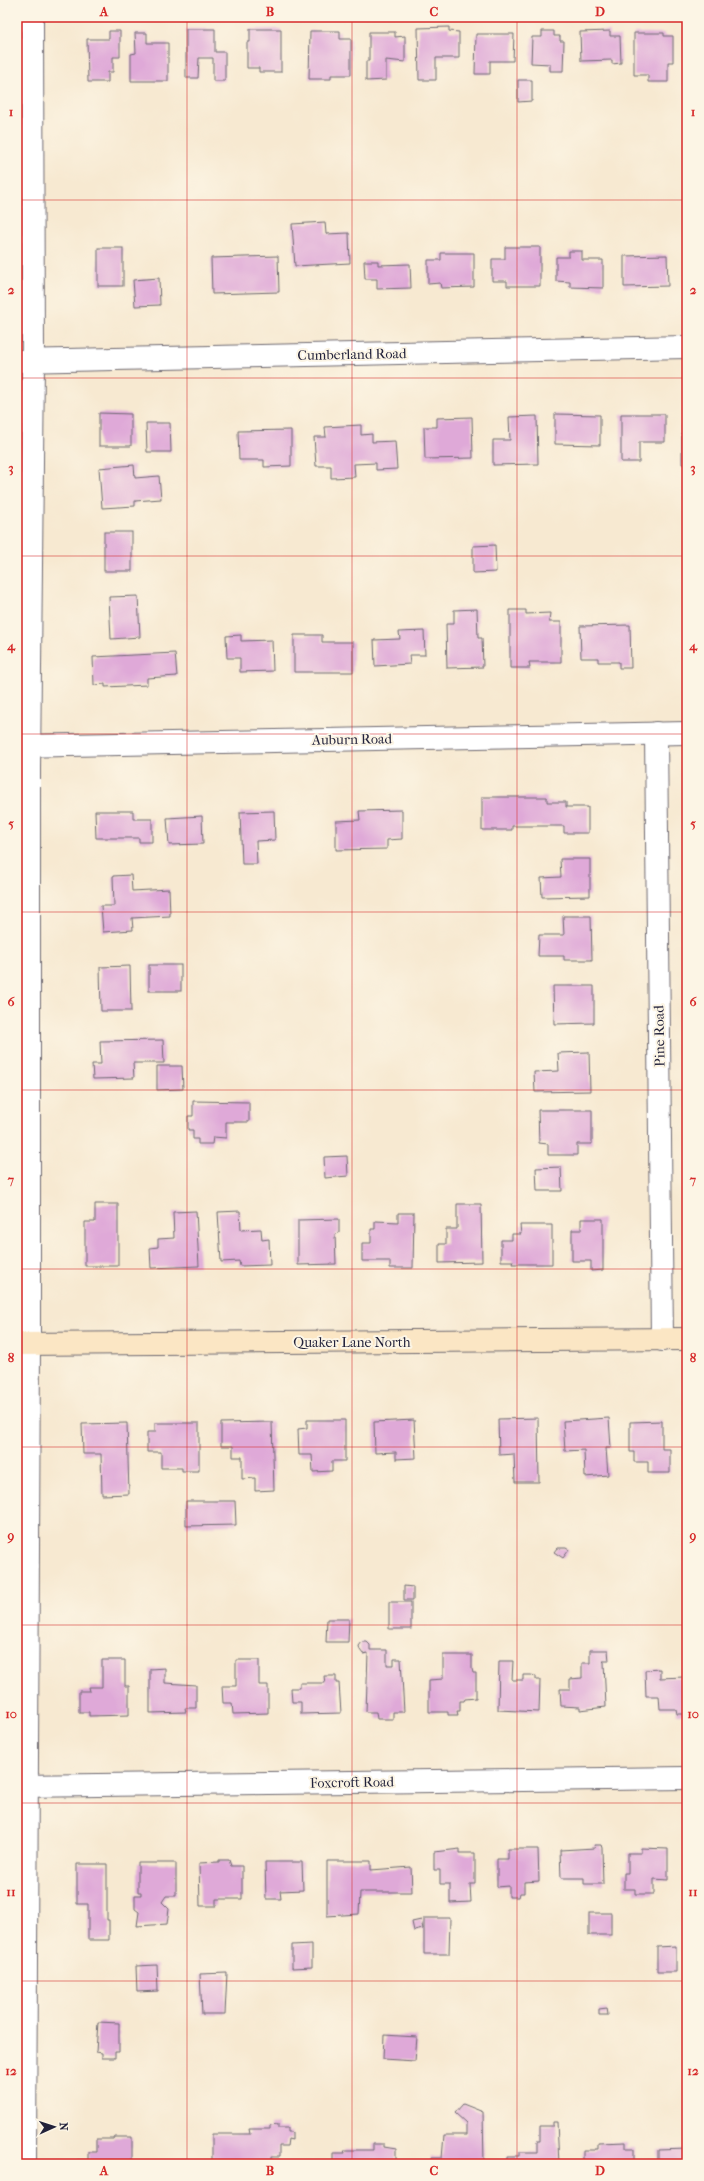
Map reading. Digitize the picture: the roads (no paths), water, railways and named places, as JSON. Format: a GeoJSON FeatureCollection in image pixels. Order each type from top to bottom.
{"type":"FeatureCollection","features":[{"type":"Feature","properties":{"kind":"street"},"geometry":{"type":"LineString","coordinates":[[25,2164],[22,1786],[23,746],[25,361],[32,17]]}},
{"type":"Feature","properties":{"kind":"street","name":"Cumberland Road"},"geometry":{"type":"LineString","coordinates":[[25,361],[687,347]]}},
{"type":"Feature","properties":{"kind":"street","name":"Auburn Road"},"geometry":{"type":"LineString","coordinates":[[23,746],[687,732]]}},
{"type":"Feature","properties":{"kind":"street","name":"Pine Road"},"geometry":{"type":"LineString","coordinates":[[656,733],[662,1340]]}},
{"type":"Feature","properties":{"kind":"street","name":"Quaker Lane North"},"geometry":{"type":"LineString","coordinates":[[23,1344],[687,1339]]}},
{"type":"Feature","properties":{"kind":"street","name":"Foxcroft Road"},"geometry":{"type":"LineString","coordinates":[[22,1786],[687,1778]]}}]}
